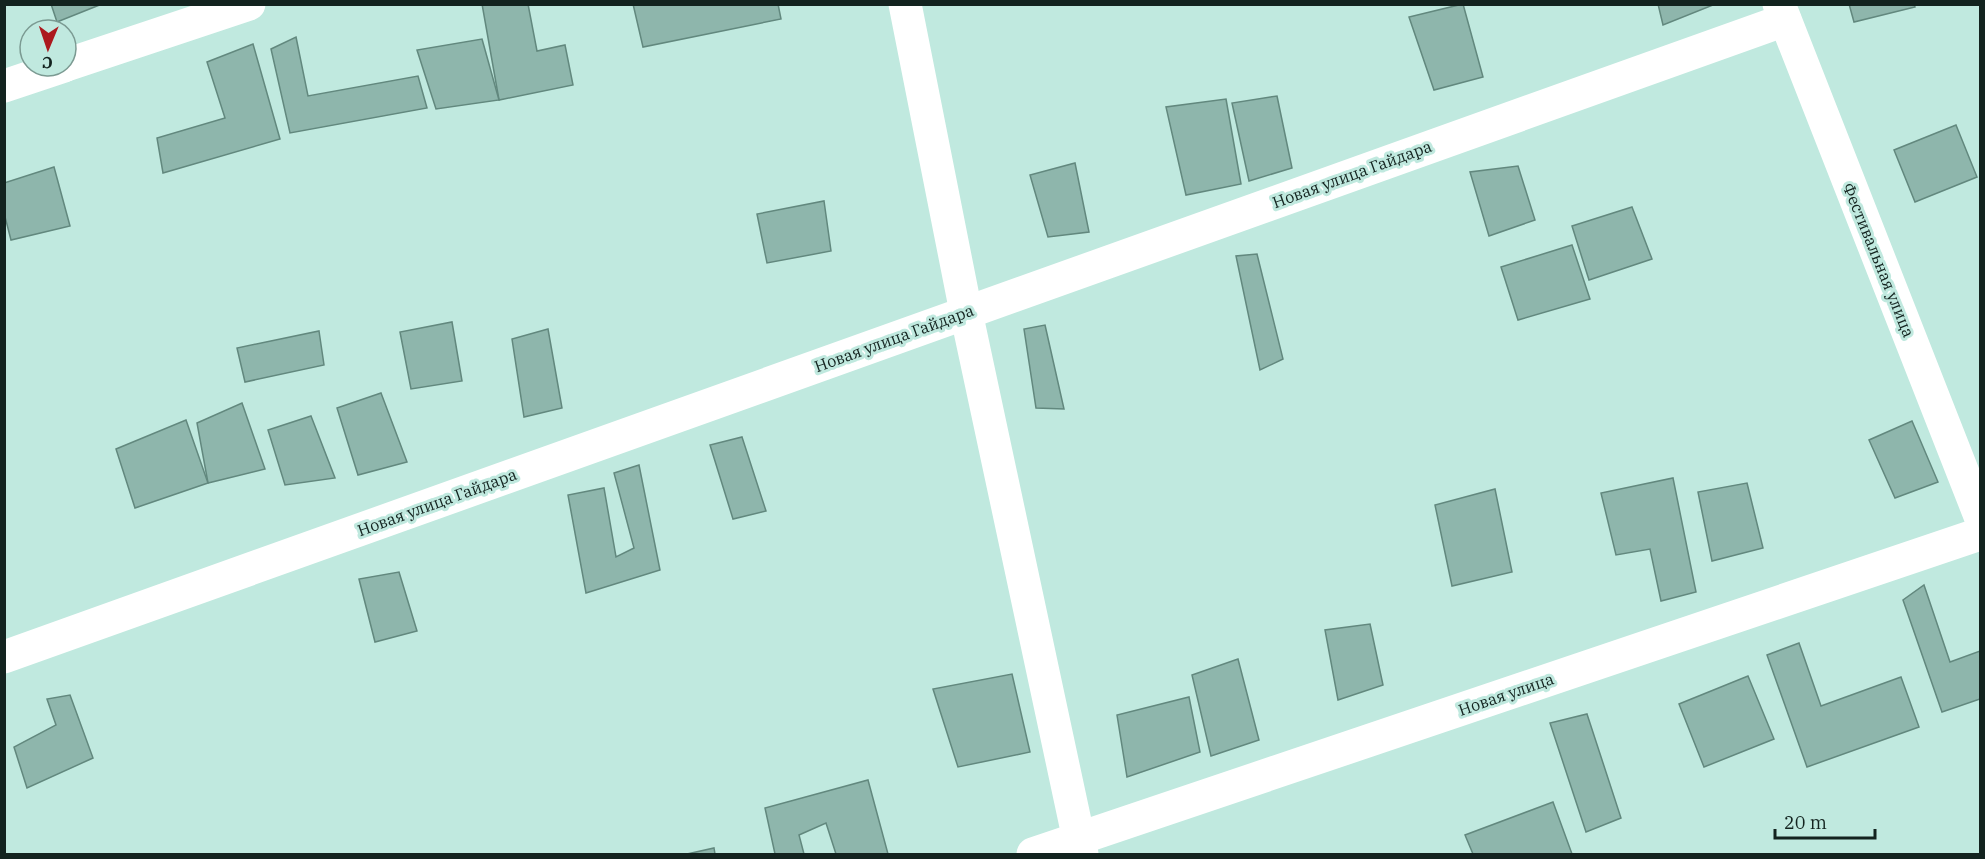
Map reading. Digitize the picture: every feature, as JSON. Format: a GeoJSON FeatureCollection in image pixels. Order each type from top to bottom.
{"type":"FeatureCollection","features":[{"type":"Feature","properties":{"kind":"street"},"geometry":{"type":"LineString","coordinates":[[78,62],[249,4]]}},
{"type":"Feature","properties":{"kind":"street"},"geometry":{"type":"LineString","coordinates":[[905,4],[966,312],[1080,847]]}},
{"type":"Feature","properties":{"kind":"street","name":"Новая улица Гайдара"},"geometry":{"type":"LineString","coordinates":[[4,657],[966,312],[1782,12]]}},
{"type":"Feature","properties":{"kind":"street","name":"Фестивальная улица"},"geometry":{"type":"LineString","coordinates":[[1782,12],[1980,516]]}},
{"type":"Feature","properties":{"kind":"street"},"geometry":{"type":"LineString","coordinates":[[4,86],[28,78]]}},
{"type":"Feature","properties":{"kind":"street","name":"Новая улица"},"geometry":{"type":"LineString","coordinates":[[1033,855],[1080,847],[1980,534]]}},
{"type":"Feature","properties":{"kind":"building"},"geometry":{"type":"Polygon","coordinates":[[[51,4],[102,4],[67,18],[56,18],[51,4]]]}},
{"type":"Feature","properties":{"kind":"building"},"geometry":{"type":"Polygon","coordinates":[[[482,4],[528,4],[537,51],[565,45],[573,85],[499,100],[482,4]]]}},
{"type":"Feature","properties":{"kind":"building"},"geometry":{"type":"Polygon","coordinates":[[[633,4],[778,4],[781,19],[643,47],[633,4]]]}},
{"type":"Feature","properties":{"kind":"building"},"geometry":{"type":"Polygon","coordinates":[[[1463,4],[1483,77],[1434,90],[1409,17],[1463,4]]]}},
{"type":"Feature","properties":{"kind":"building"},"geometry":{"type":"Polygon","coordinates":[[[1658,4],[1712,4],[1713,5],[1663,25],[1658,4]]]}},
{"type":"Feature","properties":{"kind":"building"},"geometry":{"type":"Polygon","coordinates":[[[1849,4],[1914,4],[1915,7],[1854,22],[1849,4]]]}},
{"type":"Feature","properties":{"kind":"building"},"geometry":{"type":"Polygon","coordinates":[[[296,37],[308,96],[418,76],[427,108],[290,133],[271,49],[296,37]]]}},
{"type":"Feature","properties":{"kind":"building"},"geometry":{"type":"Polygon","coordinates":[[[482,39],[499,100],[436,109],[417,50],[482,39]]]}},
{"type":"Feature","properties":{"kind":"building"},"geometry":{"type":"Polygon","coordinates":[[[253,44],[280,139],[163,173],[157,138],[225,118],[207,62],[253,44]]]}},
{"type":"Feature","properties":{"kind":"building"},"geometry":{"type":"Polygon","coordinates":[[[1277,96],[1292,168],[1249,181],[1232,103],[1277,96]]]}},
{"type":"Feature","properties":{"kind":"building"},"geometry":{"type":"Polygon","coordinates":[[[1226,99],[1241,184],[1186,195],[1166,107],[1226,99]]]}},
{"type":"Feature","properties":{"kind":"building"},"geometry":{"type":"Polygon","coordinates":[[[1956,125],[1977,177],[1915,202],[1894,150],[1956,125]]]}},
{"type":"Feature","properties":{"kind":"building"},"geometry":{"type":"Polygon","coordinates":[[[1075,163],[1089,232],[1048,237],[1030,175],[1075,163]]]}},
{"type":"Feature","properties":{"kind":"building"},"geometry":{"type":"Polygon","coordinates":[[[1518,166],[1535,220],[1489,236],[1470,172],[1518,166]]]}},
{"type":"Feature","properties":{"kind":"building"},"geometry":{"type":"Polygon","coordinates":[[[54,167],[70,226],[11,240],[4,213],[4,183],[54,167]]]}},
{"type":"Feature","properties":{"kind":"building"},"geometry":{"type":"Polygon","coordinates":[[[824,201],[831,251],[767,263],[757,214],[824,201]]]}},
{"type":"Feature","properties":{"kind":"building"},"geometry":{"type":"Polygon","coordinates":[[[1632,207],[1652,259],[1589,280],[1572,226],[1632,207]]]}},
{"type":"Feature","properties":{"kind":"building"},"geometry":{"type":"Polygon","coordinates":[[[1572,245],[1590,299],[1518,320],[1501,267],[1572,245]]]}},
{"type":"Feature","properties":{"kind":"building"},"geometry":{"type":"Polygon","coordinates":[[[1257,254],[1283,359],[1260,370],[1236,256],[1257,254]]]}},
{"type":"Feature","properties":{"kind":"building"},"geometry":{"type":"Polygon","coordinates":[[[452,322],[462,381],[411,389],[400,332],[452,322]]]}},
{"type":"Feature","properties":{"kind":"building"},"geometry":{"type":"Polygon","coordinates":[[[1045,325],[1064,409],[1036,408],[1024,329],[1045,325]]]}},
{"type":"Feature","properties":{"kind":"building"},"geometry":{"type":"Polygon","coordinates":[[[548,329],[562,408],[524,417],[512,339],[548,329]]]}},
{"type":"Feature","properties":{"kind":"building"},"geometry":{"type":"Polygon","coordinates":[[[319,331],[324,365],[245,382],[237,348],[319,331]]]}},
{"type":"Feature","properties":{"kind":"building"},"geometry":{"type":"Polygon","coordinates":[[[381,393],[407,462],[358,475],[337,408],[381,393]]]}},
{"type":"Feature","properties":{"kind":"building"},"geometry":{"type":"Polygon","coordinates":[[[242,403],[265,469],[208,483],[197,423],[242,403]]]}},
{"type":"Feature","properties":{"kind":"building"},"geometry":{"type":"Polygon","coordinates":[[[311,416],[335,478],[285,485],[268,430],[311,416]]]}},
{"type":"Feature","properties":{"kind":"building"},"geometry":{"type":"Polygon","coordinates":[[[186,420],[208,483],[135,508],[116,449],[186,420]]]}},
{"type":"Feature","properties":{"kind":"building"},"geometry":{"type":"Polygon","coordinates":[[[1912,421],[1938,482],[1895,498],[1869,440],[1912,421]]]}},
{"type":"Feature","properties":{"kind":"building"},"geometry":{"type":"Polygon","coordinates":[[[742,437],[766,511],[733,519],[710,445],[742,437]]]}},
{"type":"Feature","properties":{"kind":"building"},"geometry":{"type":"Polygon","coordinates":[[[639,465],[660,570],[586,593],[568,495],[604,488],[616,557],[634,548],[614,473],[639,465]]]}},
{"type":"Feature","properties":{"kind":"building"},"geometry":{"type":"Polygon","coordinates":[[[1673,478],[1696,592],[1661,601],[1650,549],[1616,555],[1601,493],[1673,478]]]}},
{"type":"Feature","properties":{"kind":"building"},"geometry":{"type":"Polygon","coordinates":[[[1747,483],[1763,548],[1712,561],[1698,492],[1747,483]]]}},
{"type":"Feature","properties":{"kind":"building"},"geometry":{"type":"Polygon","coordinates":[[[1495,489],[1512,572],[1452,586],[1435,505],[1495,489]]]}},
{"type":"Feature","properties":{"kind":"building"},"geometry":{"type":"Polygon","coordinates":[[[399,572],[417,631],[375,642],[359,579],[399,572]]]}},
{"type":"Feature","properties":{"kind":"building"},"geometry":{"type":"Polygon","coordinates":[[[1924,585],[1950,662],[1980,651],[1980,699],[1942,712],[1903,600],[1924,585]]]}},
{"type":"Feature","properties":{"kind":"building"},"geometry":{"type":"Polygon","coordinates":[[[1370,624],[1383,685],[1338,700],[1325,630],[1370,624]]]}},
{"type":"Feature","properties":{"kind":"building"},"geometry":{"type":"Polygon","coordinates":[[[1799,643],[1821,706],[1901,677],[1919,727],[1807,767],[1767,655],[1799,643]]]}},
{"type":"Feature","properties":{"kind":"building"},"geometry":{"type":"Polygon","coordinates":[[[1238,659],[1259,740],[1211,756],[1192,675],[1238,659]]]}},
{"type":"Feature","properties":{"kind":"building"},"geometry":{"type":"Polygon","coordinates":[[[1012,674],[1030,752],[958,767],[933,689],[1012,674]]]}},
{"type":"Feature","properties":{"kind":"building"},"geometry":{"type":"Polygon","coordinates":[[[1748,676],[1774,739],[1704,767],[1679,704],[1748,676]]]}},
{"type":"Feature","properties":{"kind":"building"},"geometry":{"type":"Polygon","coordinates":[[[70,695],[93,758],[27,788],[14,747],[56,725],[47,699],[70,695]]]}},
{"type":"Feature","properties":{"kind":"building"},"geometry":{"type":"Polygon","coordinates":[[[1189,697],[1200,752],[1127,777],[1117,715],[1189,697]]]}},
{"type":"Feature","properties":{"kind":"building"},"geometry":{"type":"Polygon","coordinates":[[[1587,714],[1621,818],[1586,832],[1550,723],[1587,714]]]}},
{"type":"Feature","properties":{"kind":"building"},"geometry":{"type":"Polygon","coordinates":[[[868,780],[888,854],[836,854],[826,823],[799,835],[804,854],[775,854],[765,808],[868,780]]]}},
{"type":"Feature","properties":{"kind":"building"},"geometry":{"type":"Polygon","coordinates":[[[1553,802],[1572,854],[1473,854],[1465,835],[1553,802]]]}},
{"type":"Feature","properties":{"kind":"building"},"geometry":{"type":"Polygon","coordinates":[[[714,848],[715,854],[687,854],[714,848]]]}}]}
